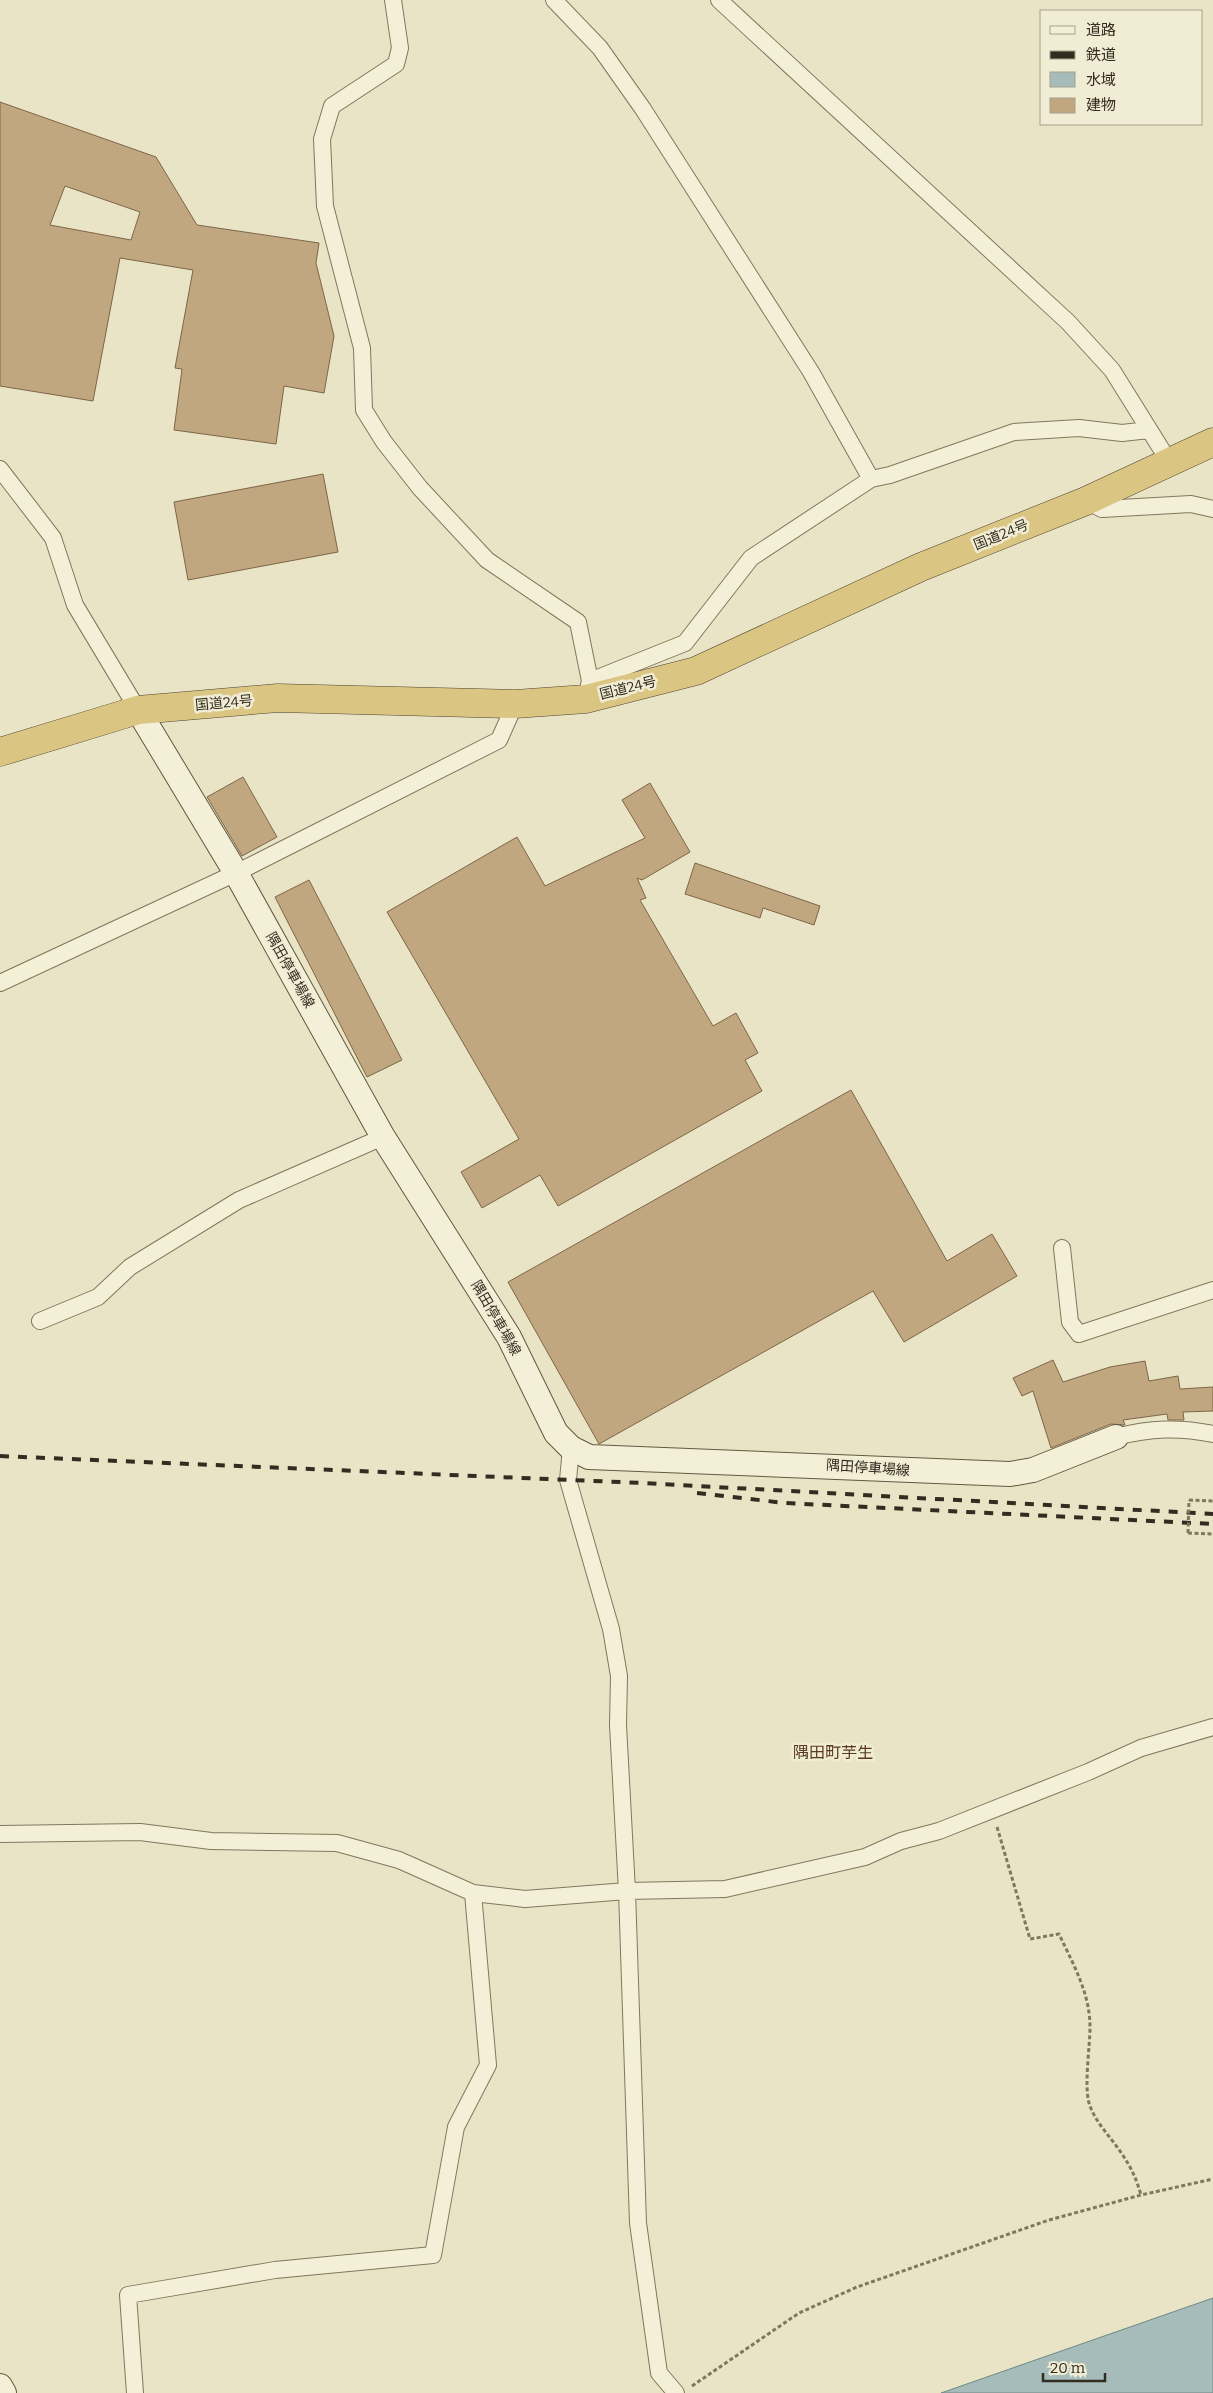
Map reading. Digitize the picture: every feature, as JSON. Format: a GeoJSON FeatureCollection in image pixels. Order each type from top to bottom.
{"type":"FeatureCollection","features":[{"type":"Feature","properties":{"kind":"highway","name":"国道24号"},"geometry":{"type":"LineString","coordinates":[[0,752],[138,710],[278,698],[515,704],[696,671],[921,567],[1086,501],[1213,442]]}},
{"type":"Feature","properties":{"kind":"main road","name":"隅田停車場線"},"geometry":{"type":"LineString","coordinates":[[138,710],[236,873],[383,1136],[470,1273],[508,1337],[556,1433],[571,1448],[589,1456],[599,1457],[1010,1474],[1033,1470],[1116,1437]]}},
{"type":"Feature","properties":{"kind":"main road"},"geometry":{"type":"LineString","coordinates":[[0,2386],[4,2393]]}},
{"type":"Feature","properties":{"kind":"street"},"geometry":{"type":"LineString","coordinates":[[393,0],[400,48],[396,64],[332,106],[322,140],[325,206],[362,348],[364,410],[384,442],[420,488],[487,560],[578,622],[588,690],[686,643],[751,558],[872,479],[890,475],[1014,432],[1071,428],[1122,432],[1148,430]]}},
{"type":"Feature","properties":{"kind":"street"},"geometry":{"type":"LineString","coordinates":[[554,0],[600,48],[643,109],[810,372],[872,479]]}},
{"type":"Feature","properties":{"kind":"street"},"geometry":{"type":"LineString","coordinates":[[719,0],[1068,322],[1112,370],[1170,463]]}},
{"type":"Feature","properties":{"kind":"street"},"geometry":{"type":"LineString","coordinates":[[0,469],[53,538],[75,605],[138,710]]}},
{"type":"Feature","properties":{"kind":"street"},"geometry":{"type":"LineString","coordinates":[[1086,501],[1102,509],[1191,504],[1213,509]]}},
{"type":"Feature","properties":{"kind":"street"},"geometry":{"type":"LineString","coordinates":[[0,982],[236,873],[499,740],[515,704]]}},
{"type":"Feature","properties":{"kind":"street"},"geometry":{"type":"LineString","coordinates":[[40,1321],[98,1297],[130,1267],[239,1200],[383,1136]]}},
{"type":"Feature","properties":{"kind":"street"},"geometry":{"type":"LineString","coordinates":[[1062,1248],[1070,1322],[1079,1334],[1213,1290]]}},
{"type":"Feature","properties":{"kind":"street"},"geometry":{"type":"LineString","coordinates":[[1116,1437],[1143,1430],[1168,1428],[1213,1434]]}},
{"type":"Feature","properties":{"kind":"street"},"geometry":{"type":"LineString","coordinates":[[571,1448],[568,1480],[611,1629],[619,1676],[618,1726],[627,1890],[638,2223],[659,2373],[682,2390]]}},
{"type":"Feature","properties":{"kind":"street"},"geometry":{"type":"LineString","coordinates":[[0,1834],[140,1832],[211,1841],[337,1843],[399,1860],[473,1893],[525,1899],[627,1890],[725,1889],[864,1857],[901,1841],[939,1831],[1088,1772],[1141,1748],[1213,1727]]}},
{"type":"Feature","properties":{"kind":"street"},"geometry":{"type":"LineString","coordinates":[[135,2393],[128,2295],[275,2270],[433,2255],[456,2127],[488,2065],[473,1893]]}},
{"type":"Feature","properties":{"kind":"path"},"geometry":{"type":"LineString","coordinates":[[1213,1500],[1189,1500],[1188,1534],[1213,1534]]}},
{"type":"Feature","properties":{"kind":"path"},"geometry":{"type":"LineString","coordinates":[[992,1810],[1030,1939],[1059,1934],[1081,1979],[1088,2006],[1090,2026],[1088,2101],[1136,2177],[1141,2195]]}},
{"type":"Feature","properties":{"kind":"path"},"geometry":{"type":"LineString","coordinates":[[682,2390],[799,2313],[818,2303],[1049,2220],[1141,2195],[1213,2179]]}},
{"type":"Feature","properties":{"kind":"water"},"geometry":{"type":"Polygon","coordinates":[[[1213,2298],[1213,2393],[941,2393],[1213,2298]]]}},
{"type":"Feature","properties":{"kind":"building"},"geometry":{"type":"Polygon","coordinates":[[[0,102],[156,157],[197,225],[319,243],[316,263],[334,336],[324,393],[284,386],[276,444],[174,430],[182,369],[175,368],[193,270],[120,258],[93,401],[0,386],[0,102]],[[65,186],[50,225],[131,240],[140,212],[65,186]]]}},
{"type":"Feature","properties":{"kind":"building"},"geometry":{"type":"Polygon","coordinates":[[[323,474],[338,552],[188,580],[174,502],[323,474]]]}},
{"type":"Feature","properties":{"kind":"building"},"geometry":{"type":"Polygon","coordinates":[[[243,777],[277,837],[242,856],[207,797],[243,777]]]}},
{"type":"Feature","properties":{"kind":"building"},"geometry":{"type":"Polygon","coordinates":[[[650,783],[690,852],[642,880],[637,878],[646,898],[640,900],[713,1026],[736,1013],[758,1053],[745,1060],[762,1091],[558,1206],[540,1175],[482,1208],[461,1172],[519,1139],[387,912],[517,837],[545,886],[645,838],[622,800],[650,783]]]}},
{"type":"Feature","properties":{"kind":"building"},"geometry":{"type":"Polygon","coordinates":[[[695,863],[820,906],[814,925],[763,908],[760,918],[685,894],[695,863]]]}},
{"type":"Feature","properties":{"kind":"building"},"geometry":{"type":"Polygon","coordinates":[[[309,880],[402,1060],[367,1077],[275,897],[309,880]]]}},
{"type":"Feature","properties":{"kind":"building"},"geometry":{"type":"Polygon","coordinates":[[[851,1090],[947,1261],[992,1234],[1017,1276],[904,1342],[873,1291],[599,1444],[508,1282],[851,1090]]]}},
{"type":"Feature","properties":{"kind":"building"},"geometry":{"type":"Polygon","coordinates":[[[1053,1360],[1063,1382],[1110,1367],[1145,1361],[1149,1381],[1178,1376],[1180,1389],[1213,1387],[1213,1411],[1183,1412],[1184,1420],[1168,1420],[1167,1414],[1123,1420],[1125,1425],[1111,1424],[1051,1448],[1033,1391],[1022,1396],[1013,1378],[1053,1360]]]}},
{"type":"Feature","properties":{"kind":"railway"},"geometry":{"type":"LineString","coordinates":[[0,1456],[643,1483],[1213,1514]]}},
{"type":"Feature","properties":{"kind":"railway"},"geometry":{"type":"LineString","coordinates":[[697,1493],[785,1503],[1213,1524]]}},
{"type":"Feature","properties":{"kind":"district","name":"隅田町芋生"},"geometry":{"type":"Point","coordinates":[833,1752]}}]}
